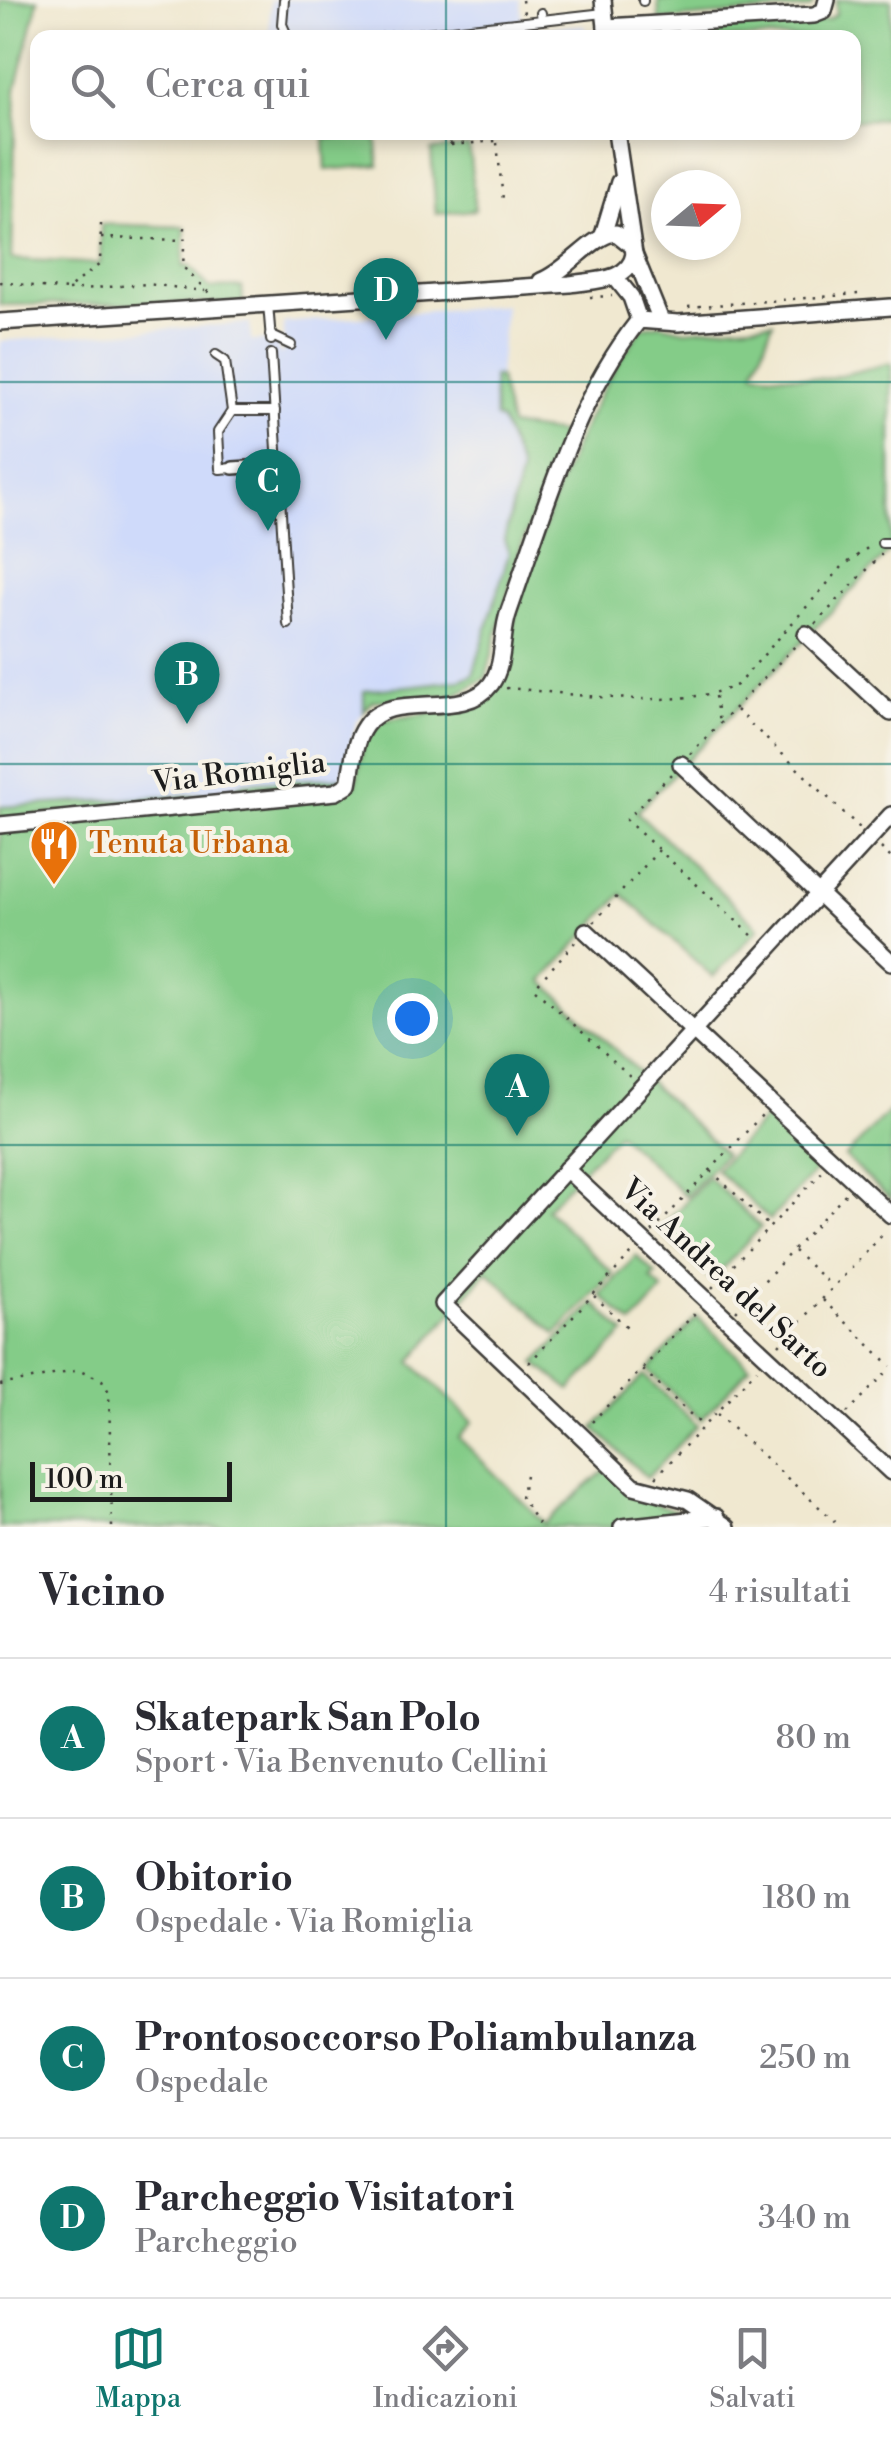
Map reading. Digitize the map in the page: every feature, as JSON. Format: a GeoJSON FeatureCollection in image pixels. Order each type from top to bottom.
{"type":"FeatureCollection","features":[{"type":"Feature","properties":{"kind":"street"},"geometry":{"type":"LineString","coordinates":[[605,19],[814,15],[824,11],[826,0]]}},
{"type":"Feature","properties":{"kind":"street"},"geometry":{"type":"LineString","coordinates":[[617,140],[633,249],[660,318]]}},
{"type":"Feature","properties":{"kind":"street"},"geometry":{"type":"LineString","coordinates":[[620,173],[592,264],[631,297],[639,320]]}},
{"type":"Feature","properties":{"kind":"street"},"geometry":{"type":"LineString","coordinates":[[531,284],[572,265],[598,240],[616,233],[633,249]]}},
{"type":"Feature","properties":{"kind":"street"},"geometry":{"type":"LineString","coordinates":[[0,322],[570,284],[612,277],[631,266],[633,249]]}},
{"type":"Feature","properties":{"kind":"street"},"geometry":{"type":"LineString","coordinates":[[490,686],[501,662],[504,624],[569,442],[624,339],[639,320],[660,318],[678,323],[891,307]]}},
{"type":"Feature","properties":{"kind":"street"},"geometry":{"type":"LineString","coordinates":[[234,468],[278,465]]}},
{"type":"Feature","properties":{"kind":"street"},"geometry":{"type":"LineString","coordinates":[[806,634],[891,713]]}},
{"type":"Feature","properties":{"kind":"street","name":"Via Romiglia"},"geometry":{"type":"LineString","coordinates":[[0,825],[336,792],[348,784],[356,741],[367,722],[380,712],[456,702],[490,686]]}},
{"type":"Feature","properties":{"kind":"street"},"geometry":{"type":"LineString","coordinates":[[681,764],[891,962]]}},
{"type":"Feature","properties":{"kind":"street"},"geometry":{"type":"LineString","coordinates":[[721,1522],[688,1500],[634,1486],[443,1304],[891,815]]}},
{"type":"Feature","properties":{"kind":"street"},"geometry":{"type":"LineString","coordinates":[[586,931],[891,1215]]}},
{"type":"Feature","properties":{"kind":"street","name":"Via Andrea del Sarto"},"geometry":{"type":"LineString","coordinates":[[566,1169],[891,1472]]}},
{"type":"Feature","properties":{"kind":"street"},"geometry":{"type":"LineString","coordinates":[[622,1527],[721,1522]]}},
{"type":"Feature","properties":{"kind":"lane"},"geometry":{"type":"LineString","coordinates":[[284,0],[285,30]]}},
{"type":"Feature","properties":{"kind":"lane"},"geometry":{"type":"LineString","coordinates":[[442,30],[575,13],[605,19]]}},
{"type":"Feature","properties":{"kind":"lane"},"geometry":{"type":"LineString","coordinates":[[268,304],[270,338],[291,345]]}},
{"type":"Feature","properties":{"kind":"lane"},"geometry":{"type":"LineString","coordinates":[[271,354],[288,624]]}},
{"type":"Feature","properties":{"kind":"lane"},"geometry":{"type":"LineString","coordinates":[[216,356],[225,361],[232,411],[218,432],[220,469],[234,468]]}},
{"type":"Feature","properties":{"kind":"lane"},"geometry":{"type":"LineString","coordinates":[[232,411],[275,411]]}},
{"type":"Feature","properties":{"kind":"path"},"geometry":{"type":"LineString","coordinates":[[522,0],[524,13]]}},
{"type":"Feature","properties":{"kind":"path"},"geometry":{"type":"LineString","coordinates":[[450,140],[451,146],[496,141],[503,200]]}},
{"type":"Feature","properties":{"kind":"path"},"geometry":{"type":"LineString","coordinates":[[67,290],[100,264],[102,224]]}},
{"type":"Feature","properties":{"kind":"path"},"geometry":{"type":"LineString","coordinates":[[185,227],[183,268],[205,292]]}},
{"type":"Feature","properties":{"kind":"path"},"geometry":{"type":"LineString","coordinates":[[101,238],[184,240]]}},
{"type":"Feature","properties":{"kind":"path"},"geometry":{"type":"LineString","coordinates":[[0,282],[67,290],[147,284],[214,296]]}},
{"type":"Feature","properties":{"kind":"path"},"geometry":{"type":"LineString","coordinates":[[689,306],[872,293]]}},
{"type":"Feature","properties":{"kind":"path"},"geometry":{"type":"LineString","coordinates":[[490,686],[626,697],[715,695],[737,686],[862,548],[888,544]]}},
{"type":"Feature","properties":{"kind":"path"},"geometry":{"type":"LineString","coordinates":[[768,949],[626,820],[888,544]]}},
{"type":"Feature","properties":{"kind":"path"},"geometry":{"type":"LineString","coordinates":[[715,695],[719,724]]}},
{"type":"Feature","properties":{"kind":"path"},"geometry":{"type":"LineString","coordinates":[[734,708],[891,858]]}},
{"type":"Feature","properties":{"kind":"path"},"geometry":{"type":"LineString","coordinates":[[642,1086],[534,988],[659,850]]}},
{"type":"Feature","properties":{"kind":"path"},"geometry":{"type":"LineString","coordinates":[[517,1375],[772,1105]]}},
{"type":"Feature","properties":{"kind":"path"},"geometry":{"type":"LineString","coordinates":[[580,1435],[832,1161]]}},
{"type":"Feature","properties":{"kind":"path"},"geometry":{"type":"LineString","coordinates":[[710,1170],[770,1227]]}},
{"type":"Feature","properties":{"kind":"path"},"geometry":{"type":"LineString","coordinates":[[728,1319],[856,1182]]}},
{"type":"Feature","properties":{"kind":"path"},"geometry":{"type":"LineString","coordinates":[[793,1250],[833,1288]]}},
{"type":"Feature","properties":{"kind":"path"},"geometry":{"type":"LineString","coordinates":[[593,1294],[627,1327]]}},
{"type":"Feature","properties":{"kind":"path"},"geometry":{"type":"LineString","coordinates":[[822,1299],[891,1367],[839,1422]]}},
{"type":"Feature","properties":{"kind":"path"},"geometry":{"type":"LineString","coordinates":[[642,1369],[703,1426]]}},
{"type":"Feature","properties":{"kind":"path"},"geometry":{"type":"LineString","coordinates":[[0,1384],[80,1370],[102,1380],[109,1392],[112,1527]]}},
{"type":"Feature","properties":{"kind":"path"},"geometry":{"type":"LineString","coordinates":[[716,1412],[840,1527]]}},
{"type":"Feature","properties":{"kind":"path"},"geometry":{"type":"LineString","coordinates":[[526,1474],[521,1497],[540,1527]]}},
{"type":"Feature","properties":{"kind":"shaded area"},"geometry":{"type":"Polygon","coordinates":[[[270,0],[520,0],[523,29],[584,25],[585,30],[269,30],[270,0]]]}},
{"type":"Feature","properties":{"kind":"shaded area"},"geometry":{"type":"Polygon","coordinates":[[[505,305],[499,377],[510,425],[562,433],[515,564],[486,678],[453,696],[372,702],[356,722],[340,783],[0,819],[0,341],[250,323],[251,341],[277,340],[279,353],[284,352],[283,323],[505,305]]]}},
{"type":"Feature","properties":{"kind":"green space"},"geometry":{"type":"Polygon","coordinates":[[[0,0],[38,0],[16,90],[12,259],[100,264],[101,224],[185,227],[183,267],[189,266],[210,288],[242,287],[243,303],[0,305],[0,0]]]}},
{"type":"Feature","properties":{"kind":"green space"},"geometry":{"type":"Polygon","coordinates":[[[658,0],[815,0],[810,8],[659,20],[658,0]]]}},
{"type":"Feature","properties":{"kind":"green space"},"geometry":{"type":"Polygon","coordinates":[[[836,0],[891,0],[891,118],[861,120],[861,30],[698,30],[827,20],[836,14],[836,0]]]}},
{"type":"Feature","properties":{"kind":"green space"},"geometry":{"type":"Polygon","coordinates":[[[324,140],[377,140],[379,165],[326,170],[324,140]]]}},
{"type":"Feature","properties":{"kind":"green space"},"geometry":{"type":"Polygon","coordinates":[[[469,146],[475,210],[436,214],[431,150],[469,146]]]}},
{"type":"Feature","properties":{"kind":"green space"},"geometry":{"type":"Polygon","coordinates":[[[773,322],[754,372],[825,379],[891,363],[891,550],[637,812],[759,928],[713,977],[622,894],[543,981],[725,1154],[686,1196],[618,1133],[546,1209],[613,1273],[556,1334],[487,1271],[411,1362],[473,1422],[459,1438],[544,1523],[606,1469],[635,1496],[698,1519],[622,1527],[0,1527],[0,829],[356,785],[364,742],[383,720],[460,706],[498,685],[509,659],[516,612],[568,464],[600,394],[643,327],[660,324],[685,330],[773,322]]]}},
{"type":"Feature","properties":{"kind":"green space"},"geometry":{"type":"Polygon","coordinates":[[[493,377],[499,377],[510,426],[562,433],[515,564],[486,678],[453,696],[373,701],[364,712],[364,691],[460,680],[473,675],[509,553],[504,540],[521,471],[501,421],[495,418],[493,377]]]}},
{"type":"Feature","properties":{"kind":"green space"},"geometry":{"type":"Polygon","coordinates":[[[341,778],[334,785],[0,819],[0,807],[229,793],[242,783],[341,778]]]}},
{"type":"Feature","properties":{"kind":"green space"},"geometry":{"type":"Polygon","coordinates":[[[891,1111],[891,1200],[845,1157],[891,1111]]]}},
{"type":"Feature","properties":{"kind":"green space"},"geometry":{"type":"Polygon","coordinates":[[[766,1117],[819,1167],[770,1220],[716,1170],[766,1117]]]}},
{"type":"Feature","properties":{"kind":"green space"},"geometry":{"type":"Polygon","coordinates":[[[708,1177],[761,1227],[712,1280],[659,1230],[708,1177]]]}},
{"type":"Feature","properties":{"kind":"green space"},"geometry":{"type":"Polygon","coordinates":[[[636,1256],[656,1274],[651,1279],[663,1290],[632,1324],[600,1295],[636,1256]]]}},
{"type":"Feature","properties":{"kind":"green space"},"geometry":{"type":"Polygon","coordinates":[[[594,1303],[625,1333],[570,1390],[535,1363],[594,1303]]]}},
{"type":"Feature","properties":{"kind":"green space"},"geometry":{"type":"Polygon","coordinates":[[[697,1317],[750,1367],[701,1420],[648,1370],[697,1317]]]}},
{"type":"Feature","properties":{"kind":"green space"},"geometry":{"type":"Polygon","coordinates":[[[644,1375],[697,1425],[647,1478],[594,1428],[644,1375]]]}},
{"type":"Feature","properties":{"kind":"place","name":"Parcheggio Visitatori"},"geometry":{"type":"Point","coordinates":[386,340]}},
{"type":"Feature","properties":{"kind":"place","name":"Prontosoccorso Poliambulanza"},"geometry":{"type":"Point","coordinates":[268,531]}},
{"type":"Feature","properties":{"kind":"place","name":"Obitorio"},"geometry":{"type":"Point","coordinates":[187,724]}},
{"type":"Feature","properties":{"kind":"place","name":"Tenuta Urbana"},"geometry":{"type":"Point","coordinates":[54,886]}},
{"type":"Feature","properties":{"kind":"place","name":"Skatepark San Polo"},"geometry":{"type":"Point","coordinates":[517,1136]}}]}
